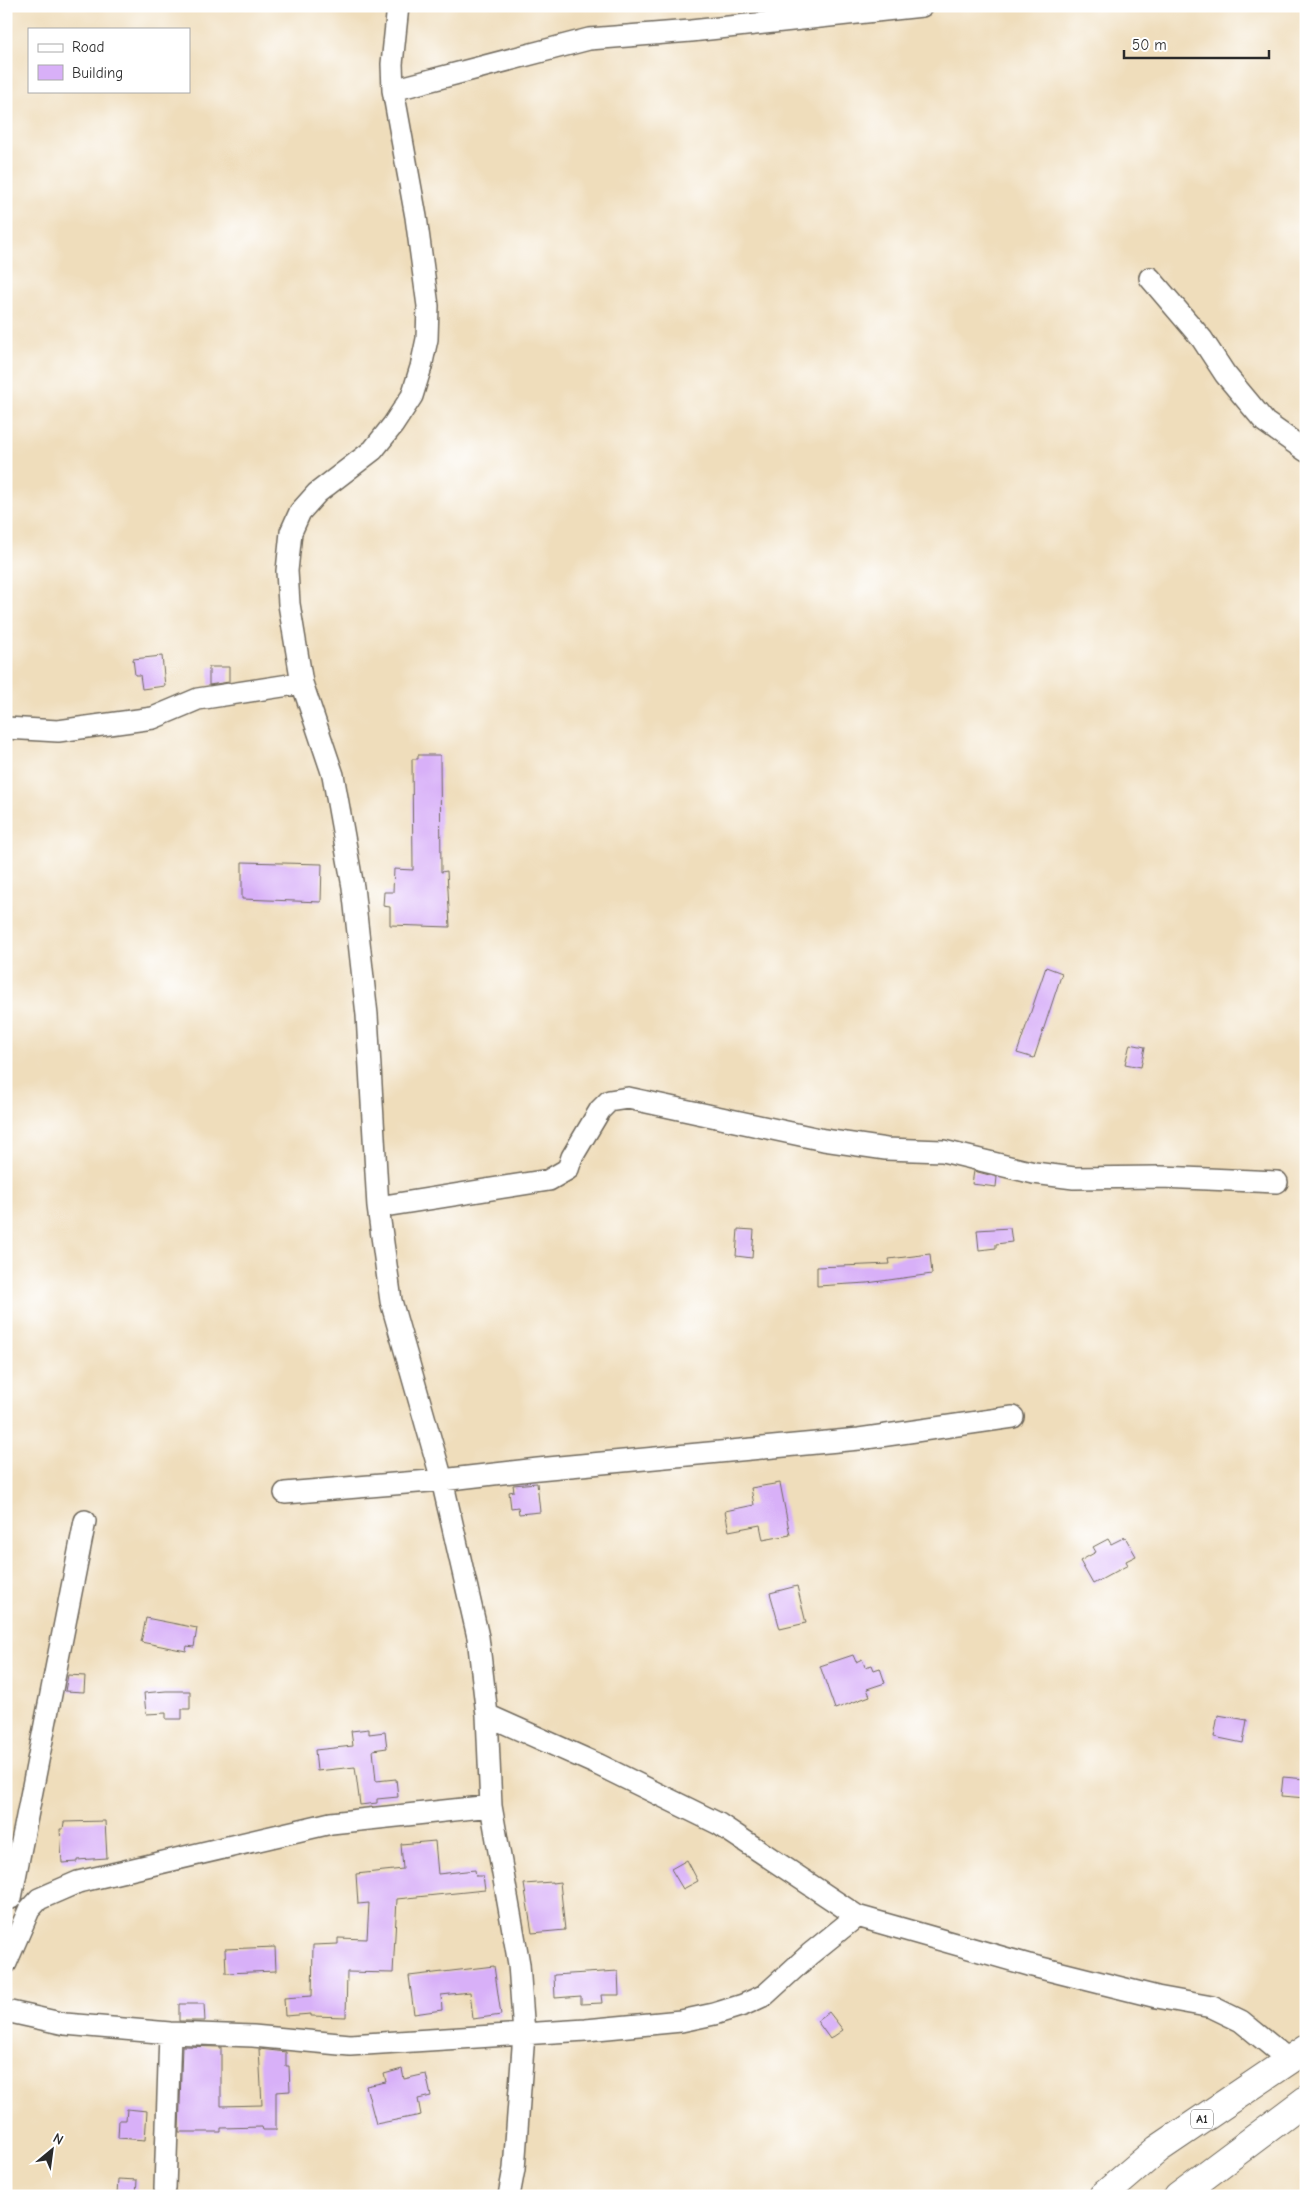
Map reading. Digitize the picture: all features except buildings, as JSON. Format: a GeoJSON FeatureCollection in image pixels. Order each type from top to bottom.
{"type":"FeatureCollection","features":[{"type":"Feature","properties":{"kind":"highway","name":"A1"},"geometry":{"type":"LineString","coordinates":[[1104,2196],[1158,2149],[1298,2055]]}},
{"type":"Feature","properties":{"kind":"highway"},"geometry":{"type":"LineString","coordinates":[[1178,2196],[1306,2100]]}},
{"type":"Feature","properties":{"kind":"street"},"geometry":{"type":"LineString","coordinates":[[398,6],[392,64],[393,90],[416,217],[428,306],[427,339],[412,396],[393,425],[373,450],[317,492],[300,512],[290,532],[287,572],[289,604],[302,683],[333,774],[353,887],[367,1015],[378,1206],[391,1302],[442,1480],[478,1637],[487,1716],[491,1806],[519,1964],[524,2034],[514,2169],[509,2196]]}},
{"type":"Feature","properties":{"kind":"street"},"geometry":{"type":"LineString","coordinates":[[393,90],[589,39],[691,31],[922,6]]}},
{"type":"Feature","properties":{"kind":"street"},"geometry":{"type":"LineString","coordinates":[[1150,278],[1202,339],[1225,374],[1264,422],[1306,451]]}},
{"type":"Feature","properties":{"kind":"street"},"geometry":{"type":"LineString","coordinates":[[6,728],[58,731],[153,718],[198,699],[302,683]]}},
{"type":"Feature","properties":{"kind":"street"},"geometry":{"type":"LineString","coordinates":[[378,1206],[548,1180],[558,1176],[568,1169],[572,1157],[600,1110],[610,1101],[628,1098],[824,1140],[886,1149],[943,1151],[1034,1173],[1074,1178],[1160,1177],[1277,1182]]}},
{"type":"Feature","properties":{"kind":"street"},"geometry":{"type":"LineString","coordinates":[[285,1492],[442,1480],[538,1469],[859,1440],[1013,1417]]}},
{"type":"Feature","properties":{"kind":"street"},"geometry":{"type":"LineString","coordinates":[[39,1899],[8,1898],[85,1521]]}},
{"type":"Feature","properties":{"kind":"street"},"geometry":{"type":"LineString","coordinates":[[487,1716],[600,1765],[719,1824],[857,1916],[1029,1965],[1157,1997],[1212,2007],[1241,2021],[1298,2055]]}},
{"type":"Feature","properties":{"kind":"street"},"geometry":{"type":"LineString","coordinates":[[6,1963],[29,1910],[39,1899],[78,1882],[331,1822],[491,1806]]}},
{"type":"Feature","properties":{"kind":"street"},"geometry":{"type":"LineString","coordinates":[[6,2011],[65,2024],[170,2033],[253,2036],[350,2044],[586,2030],[681,2020],[714,2014],[744,2005],[765,1994],[857,1916]]}},
{"type":"Feature","properties":{"kind":"street"},"geometry":{"type":"LineString","coordinates":[[165,2189],[170,2033]]}}]}
